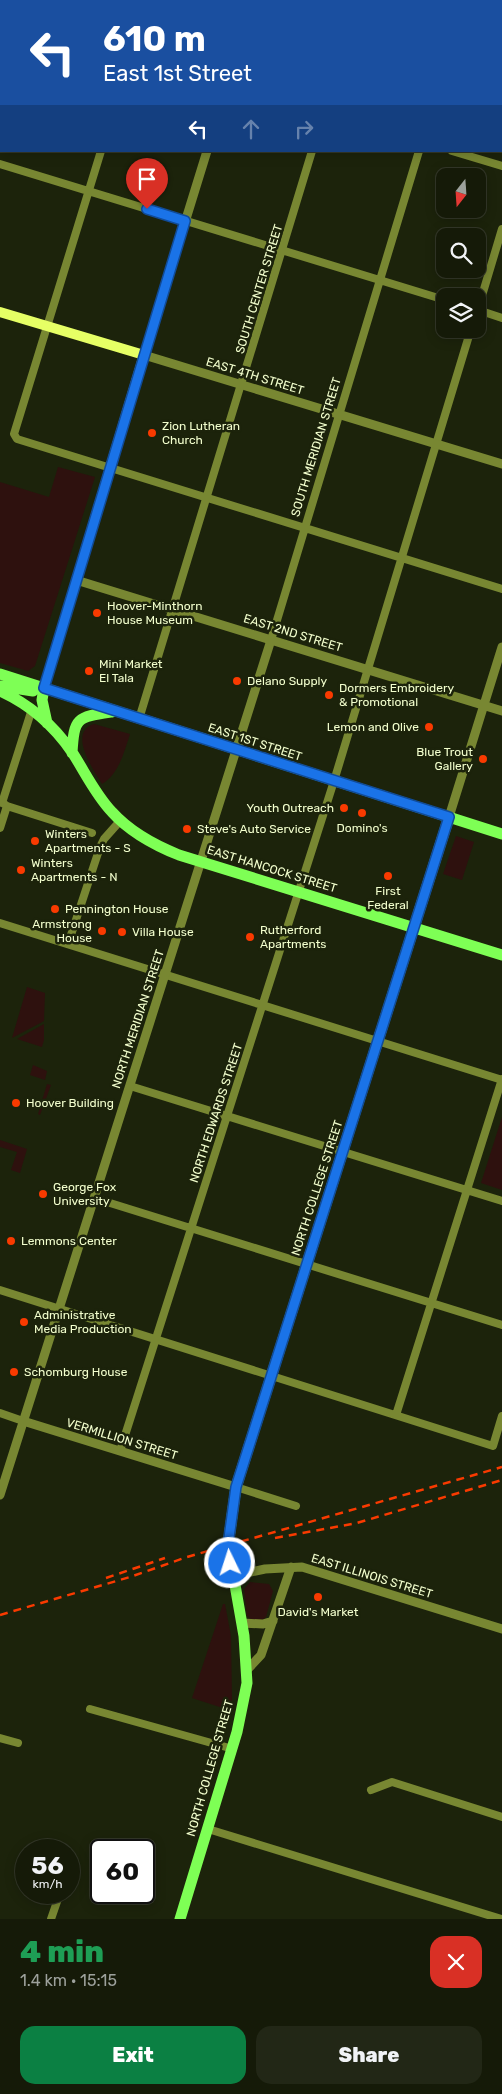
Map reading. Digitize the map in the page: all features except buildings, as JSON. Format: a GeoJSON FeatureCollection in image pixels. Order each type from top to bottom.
{"type":"FeatureCollection","features":[{"type":"Feature","properties":{"kind":"main road","name":"EAST 4TH STREET"},"geometry":{"type":"LineString","coordinates":[[0,312],[144,355]]}},
{"type":"Feature","properties":{"kind":"main road"},"geometry":{"type":"LineString","coordinates":[[47,723],[42,700],[44,688],[144,355]]}},
{"type":"Feature","properties":{"kind":"main road","name":"EAST 1ST STREET"},"geometry":{"type":"LineString","coordinates":[[0,674],[114,712],[502,834]]}},
{"type":"Feature","properties":{"kind":"main road"},"geometry":{"type":"LineString","coordinates":[[0,686],[30,691],[44,688]]}},
{"type":"Feature","properties":{"kind":"main road"},"geometry":{"type":"LineString","coordinates":[[0,691],[32,710],[47,723],[72,753]]}},
{"type":"Feature","properties":{"kind":"main road"},"geometry":{"type":"LineString","coordinates":[[72,753],[73,732],[78,721],[89,715],[114,712]]}},
{"type":"Feature","properties":{"kind":"main road","name":"EAST HANCOCK STREET"},"geometry":{"type":"LineString","coordinates":[[72,753],[90,784],[108,808],[120,821],[155,845],[202,862],[502,956]]}},
{"type":"Feature","properties":{"kind":"main road","name":"NORTH COLLEGE STREET"},"geometry":{"type":"LineString","coordinates":[[180,1919],[233,1749],[244,1705],[247,1670],[242,1623],[232,1576],[228,1545],[236,1487],[449,817]]}},
{"type":"Feature","properties":{"kind":"street"},"geometry":{"type":"LineString","coordinates":[[101,152],[14,434],[17,439],[502,589]]}},
{"type":"Feature","properties":{"kind":"street"},"geometry":{"type":"LineString","coordinates":[[144,355],[207,152]]}},
{"type":"Feature","properties":{"kind":"street","name":"SOUTH CENTER STREET"},"geometry":{"type":"LineString","coordinates":[[139,719],[312,152]]}},
{"type":"Feature","properties":{"kind":"street","name":"SOUTH MERIDIAN STREET"},"geometry":{"type":"LineString","coordinates":[[237,750],[419,152]]}},
{"type":"Feature","properties":{"kind":"street"},"geometry":{"type":"LineString","coordinates":[[455,152],[502,166]]}},
{"type":"Feature","properties":{"kind":"street"},"geometry":{"type":"LineString","coordinates":[[0,164],[436,297]]}},
{"type":"Feature","properties":{"kind":"street"},"geometry":{"type":"LineString","coordinates":[[485,288],[502,229]]}},
{"type":"Feature","properties":{"kind":"street"},"geometry":{"type":"LineString","coordinates":[[486,313],[502,318]]}},
{"type":"Feature","properties":{"kind":"street","name":"NORTH EDWARDS STREET"},"geometry":{"type":"LineString","coordinates":[[120,1452],[334,781],[469,338]]}},
{"type":"Feature","properties":{"kind":"street","name":"EAST 4TH STREET"},"geometry":{"type":"LineString","coordinates":[[144,355],[502,464]]}},
{"type":"Feature","properties":{"kind":"street","name":"EAST 2ND STREET"},"geometry":{"type":"LineString","coordinates":[[76,580],[502,711]]}},
{"type":"Feature","properties":{"kind":"street"},"geometry":{"type":"LineString","coordinates":[[449,817],[502,647]]}},
{"type":"Feature","properties":{"kind":"street"},"geometry":{"type":"LineString","coordinates":[[0,828],[3,803],[32,710]]}},
{"type":"Feature","properties":{"kind":"street","name":"NORTH MERIDIAN STREET"},"geometry":{"type":"LineString","coordinates":[[0,1495],[237,750]]}},
{"type":"Feature","properties":{"kind":"street"},"geometry":{"type":"LineString","coordinates":[[3,803],[92,833]]}},
{"type":"Feature","properties":{"kind":"street"},"geometry":{"type":"LineString","coordinates":[[68,944],[100,847],[104,839],[120,821]]}},
{"type":"Feature","properties":{"kind":"street"},"geometry":{"type":"LineString","coordinates":[[0,924],[502,1079],[396,1415]]}},
{"type":"Feature","properties":{"kind":"street"},"geometry":{"type":"LineString","coordinates":[[130,1086],[502,1201]]}},
{"type":"Feature","properties":{"kind":"street"},"geometry":{"type":"LineString","coordinates":[[94,1198],[502,1325]]}},
{"type":"Feature","properties":{"kind":"street"},"geometry":{"type":"LineString","coordinates":[[0,1290],[493,1446],[502,1416]]}},
{"type":"Feature","properties":{"kind":"street","name":"VERMILLION STREET"},"geometry":{"type":"LineString","coordinates":[[0,1413],[236,1487]]}},
{"type":"Feature","properties":{"kind":"street"},"geometry":{"type":"LineString","coordinates":[[236,1487],[296,1506]]}},
{"type":"Feature","properties":{"kind":"street"},"geometry":{"type":"LineString","coordinates":[[247,1670],[261,1654],[291,1567]]}},
{"type":"Feature","properties":{"kind":"street","name":"EAST ILLINOIS STREET"},"geometry":{"type":"LineString","coordinates":[[232,1576],[265,1569],[291,1567],[310,1569],[502,1629]]}},
{"type":"Feature","properties":{"kind":"street"},"geometry":{"type":"LineString","coordinates":[[242,1623],[263,1624],[273,1621]]}},
{"type":"Feature","properties":{"kind":"street"},"geometry":{"type":"LineString","coordinates":[[90,1709],[233,1749]]}},
{"type":"Feature","properties":{"kind":"street"},"geometry":{"type":"LineString","coordinates":[[0,1738],[18,1743]]}},
{"type":"Feature","properties":{"kind":"street"},"geometry":{"type":"LineString","coordinates":[[371,1790],[392,1782],[502,1817]]}},
{"type":"Feature","properties":{"kind":"street"},"geometry":{"type":"LineString","coordinates":[[208,1829],[502,1919]]}},
{"type":"Feature","properties":{"kind":"street"},"geometry":{"type":"LineString","coordinates":[[51,1919],[56,1904]]}},
{"type":"Feature","properties":{"kind":"shaded area"},"geometry":{"type":"Polygon","coordinates":[[[58,467],[95,477],[35,666],[28,671],[0,663],[0,482],[49,497],[58,467]]]}},
{"type":"Feature","properties":{"kind":"shaded area"},"geometry":{"type":"Polygon","coordinates":[[[94,724],[130,734],[117,769],[102,784],[89,761],[83,743],[83,735],[86,728],[94,724]]]}},
{"type":"Feature","properties":{"kind":"shaded area"},"geometry":{"type":"Polygon","coordinates":[[[456,836],[474,842],[462,880],[443,874],[456,836]]]}},
{"type":"Feature","properties":{"kind":"shaded area"},"geometry":{"type":"Polygon","coordinates":[[[27,987],[45,993],[44,1021],[12,1038],[27,987]]]}},
{"type":"Feature","properties":{"kind":"shaded area"},"geometry":{"type":"Polygon","coordinates":[[[44,1024],[42,1047],[17,1039],[44,1024]]]}},
{"type":"Feature","properties":{"kind":"shaded area"},"geometry":{"type":"Polygon","coordinates":[[[33,1065],[47,1071],[45,1080],[30,1075],[33,1065]]]}},
{"type":"Feature","properties":{"kind":"shaded area"},"geometry":{"type":"Polygon","coordinates":[[[47,1084],[51,1085],[40,1115],[38,1114],[47,1084]]]}},
{"type":"Feature","properties":{"kind":"shaded area"},"geometry":{"type":"Polygon","coordinates":[[[502,1117],[502,1190],[481,1183],[502,1117]]]}},
{"type":"Feature","properties":{"kind":"shaded area"},"geometry":{"type":"Polygon","coordinates":[[[0,1140],[27,1149],[20,1173],[11,1170],[17,1152],[0,1147],[0,1140]]]}},
{"type":"Feature","properties":{"kind":"shaded area"},"geometry":{"type":"Polygon","coordinates":[[[250,1582],[269,1584],[273,1591],[266,1617],[262,1620],[252,1620],[247,1616],[244,1589],[250,1582]]]}},
{"type":"Feature","properties":{"kind":"shaded area"},"geometry":{"type":"Polygon","coordinates":[[[223,1604],[225,1604],[231,1636],[232,1700],[229,1710],[192,1698],[223,1604]]]}},
{"type":"Feature","properties":{"kind":"railway"},"geometry":{"type":"LineString","coordinates":[[0,1615],[130,1577],[187,1557],[502,1467]]}},
{"type":"Feature","properties":{"kind":"railway"},"geometry":{"type":"LineString","coordinates":[[275,1538],[357,1523],[502,1480]]}},
{"type":"Feature","properties":{"kind":"railway"},"geometry":{"type":"LineString","coordinates":[[106,1578],[165,1558]]}},
{"type":"Feature","properties":{"kind":"place","name":"Zion Lutheran Church"},"geometry":{"type":"Point","coordinates":[152,433]}},
{"type":"Feature","properties":{"kind":"place","name":"Hoover-Minthorn House Museum"},"geometry":{"type":"Point","coordinates":[97,613]}},
{"type":"Feature","properties":{"kind":"place","name":"Mini Market El Tala"},"geometry":{"type":"Point","coordinates":[89,671]}},
{"type":"Feature","properties":{"kind":"place","name":"Delano Supply"},"geometry":{"type":"Point","coordinates":[237,681]}},
{"type":"Feature","properties":{"kind":"place","name":"Dormers Embroidery & Promotional"},"geometry":{"type":"Point","coordinates":[329,695]}},
{"type":"Feature","properties":{"kind":"place","name":"Lemon and Olive"},"geometry":{"type":"Point","coordinates":[429,727]}},
{"type":"Feature","properties":{"kind":"place","name":"Blue Trout Gallery"},"geometry":{"type":"Point","coordinates":[483,759]}},
{"type":"Feature","properties":{"kind":"place","name":"Youth Outreach"},"geometry":{"type":"Point","coordinates":[344,808]}},
{"type":"Feature","properties":{"kind":"place","name":"Domino's"},"geometry":{"type":"Point","coordinates":[362,813]}},
{"type":"Feature","properties":{"kind":"place","name":"Steve's Auto Service"},"geometry":{"type":"Point","coordinates":[187,829]}},
{"type":"Feature","properties":{"kind":"place","name":"Winters Apartments - S"},"geometry":{"type":"Point","coordinates":[35,841]}},
{"type":"Feature","properties":{"kind":"place","name":"Winters Apartments - N"},"geometry":{"type":"Point","coordinates":[21,870]}},
{"type":"Feature","properties":{"kind":"place","name":"First Federal"},"geometry":{"type":"Point","coordinates":[388,876]}},
{"type":"Feature","properties":{"kind":"place","name":"Pennington House"},"geometry":{"type":"Point","coordinates":[55,909]}},
{"type":"Feature","properties":{"kind":"place","name":"Armstrong House"},"geometry":{"type":"Point","coordinates":[102,931]}},
{"type":"Feature","properties":{"kind":"place","name":"Villa House"},"geometry":{"type":"Point","coordinates":[122,932]}},
{"type":"Feature","properties":{"kind":"place","name":"Rutherford Apartments"},"geometry":{"type":"Point","coordinates":[250,937]}},
{"type":"Feature","properties":{"kind":"place","name":"Hoover Building"},"geometry":{"type":"Point","coordinates":[16,1103]}},
{"type":"Feature","properties":{"kind":"place","name":"George Fox University"},"geometry":{"type":"Point","coordinates":[43,1194]}},
{"type":"Feature","properties":{"kind":"place","name":"Lemmons Center"},"geometry":{"type":"Point","coordinates":[11,1241]}},
{"type":"Feature","properties":{"kind":"place","name":"Administrative Media Production"},"geometry":{"type":"Point","coordinates":[24,1322]}},
{"type":"Feature","properties":{"kind":"place","name":"Schomburg House"},"geometry":{"type":"Point","coordinates":[14,1372]}},
{"type":"Feature","properties":{"kind":"place","name":"David's Market"},"geometry":{"type":"Point","coordinates":[318,1597]}},
{"type":"Feature","properties":{"kind":"route"},"geometry":{"type":"LineString","coordinates":[[147,209],[185,221],[44,688],[449,817],[236,1487],[228,1545],[230,1563]]}}]}
